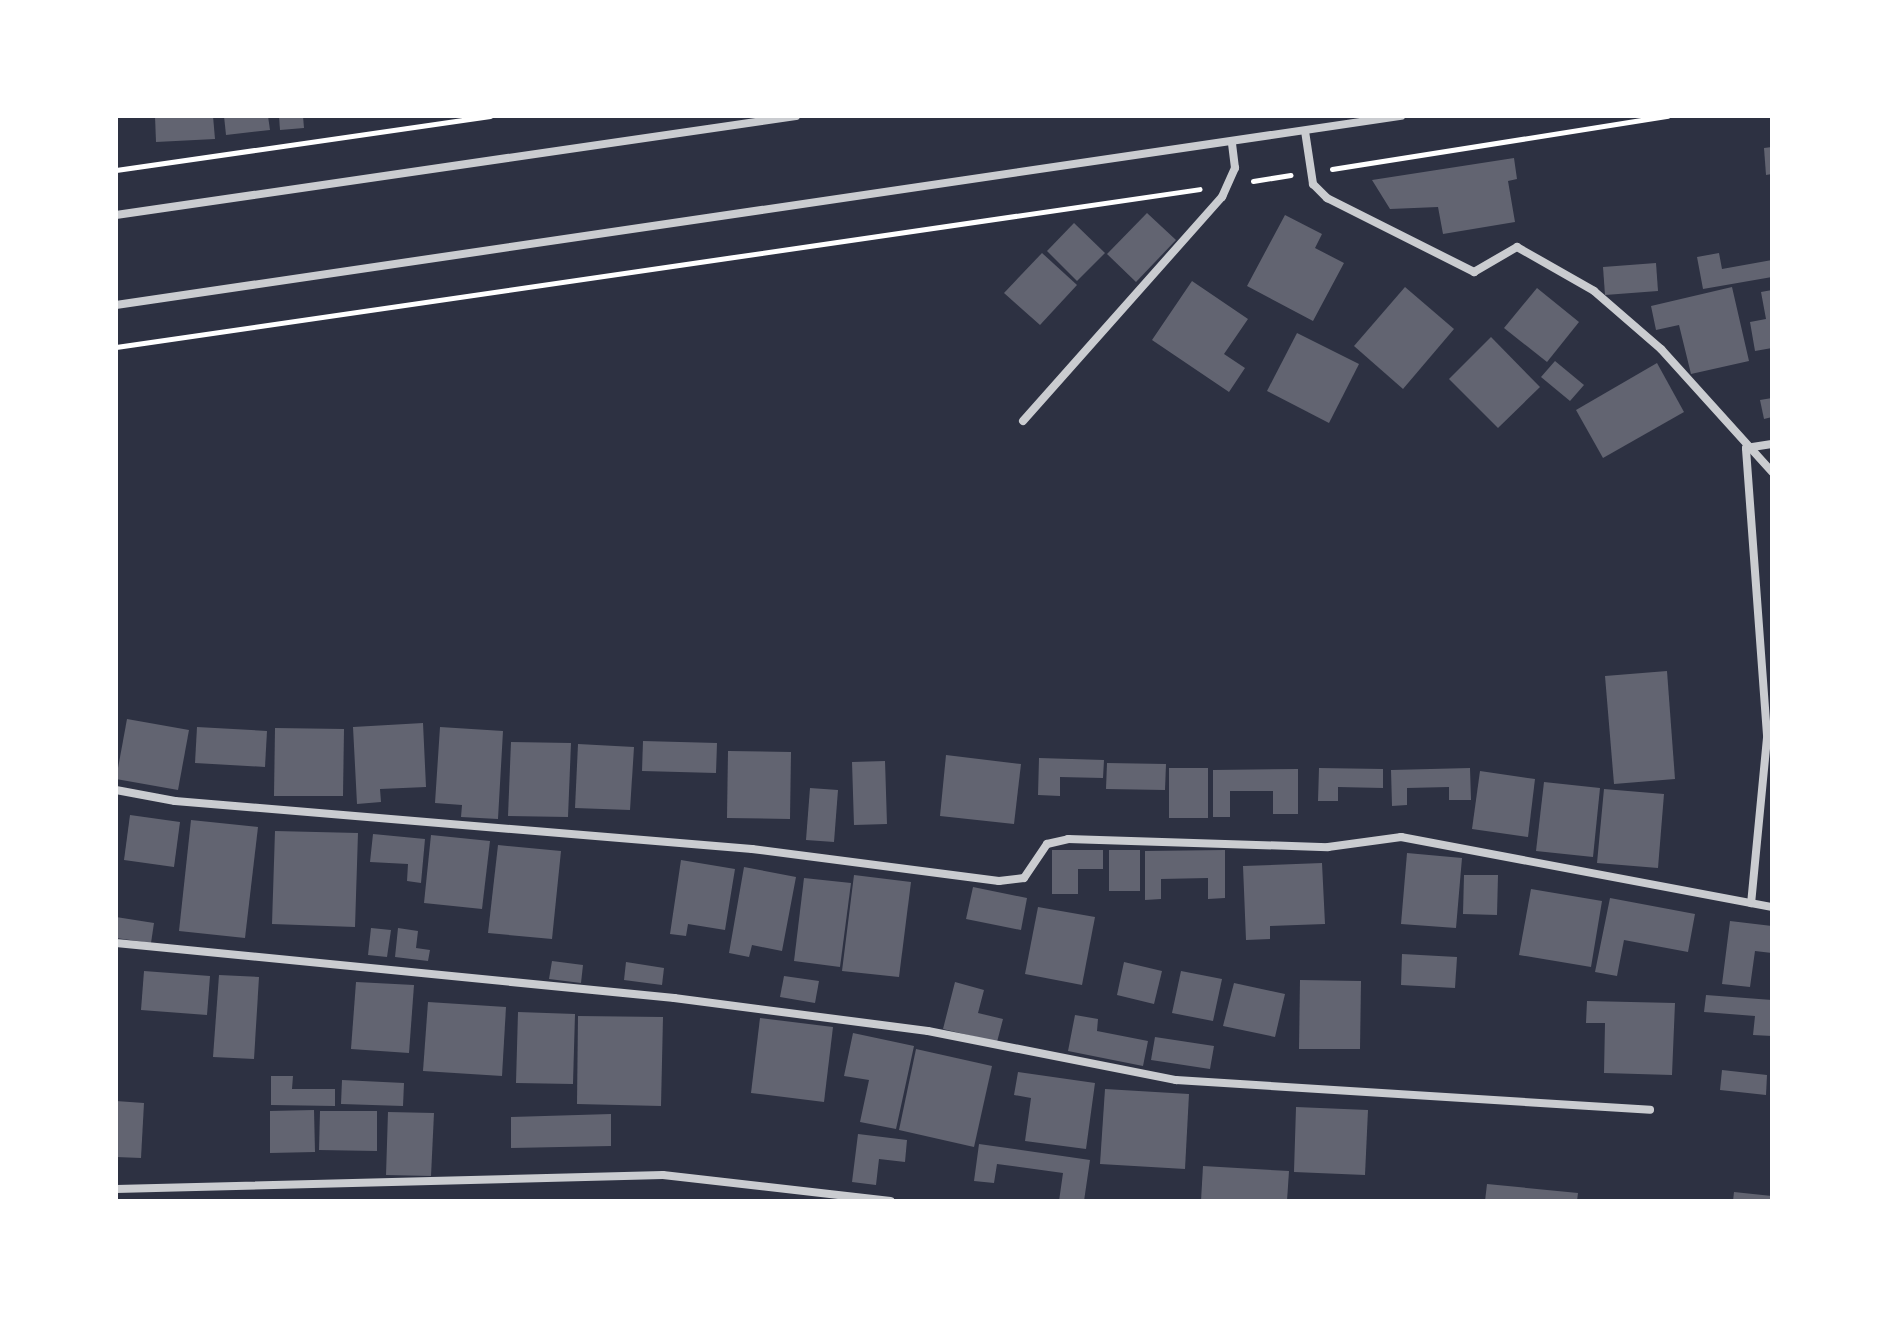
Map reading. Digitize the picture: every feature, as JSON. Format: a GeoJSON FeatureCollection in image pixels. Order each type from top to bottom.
{"type":"FeatureCollection","features":[{"type":"Feature","properties":{"kind":"street"},"geometry":{"type":"LineString","coordinates":[[116,215],[796,116]]}},
{"type":"Feature","properties":{"kind":"street"},"geometry":{"type":"LineString","coordinates":[[116,305],[1401,116]]}},
{"type":"Feature","properties":{"kind":"street"},"geometry":{"type":"LineString","coordinates":[[1305,131],[1313,184],[1327,198],[1467,269],[1481,269],[1517,247],[1594,291],[1661,349],[1746,448],[1772,472]]}},
{"type":"Feature","properties":{"kind":"street"},"geometry":{"type":"LineString","coordinates":[[1023,421],[1228,185],[1235,168],[1232,142]]}},
{"type":"Feature","properties":{"kind":"street"},"geometry":{"type":"LineString","coordinates":[[1746,448],[1772,444]]}},
{"type":"Feature","properties":{"kind":"street"},"geometry":{"type":"LineString","coordinates":[[1746,448],[1767,738],[1751,903]]}},
{"type":"Feature","properties":{"kind":"street"},"geometry":{"type":"LineString","coordinates":[[116,790],[175,801],[752,849],[999,881],[1024,878],[1047,844],[1068,839],[1328,847],[1401,837],[1772,907]]}},
{"type":"Feature","properties":{"kind":"street"},"geometry":{"type":"LineString","coordinates":[[116,943],[674,998],[896,1026],[1176,1080],[1650,1110]]}},
{"type":"Feature","properties":{"kind":"street"},"geometry":{"type":"LineString","coordinates":[[116,1189],[663,1175],[891,1201]]}},
{"type":"Feature","properties":{"kind":"path"},"geometry":{"type":"LineString","coordinates":[[116,170],[490,116]]}},
{"type":"Feature","properties":{"kind":"path"},"geometry":{"type":"LineString","coordinates":[[116,347],[1228,185],[1668,116]]}},
{"type":"Feature","properties":{"kind":"building"},"geometry":{"type":"Polygon","coordinates":[[[155,116],[213,116],[215,139],[156,142],[155,116]]]}},
{"type":"Feature","properties":{"kind":"building"},"geometry":{"type":"Polygon","coordinates":[[[224,116],[268,116],[270,130],[226,135],[224,116]]]}},
{"type":"Feature","properties":{"kind":"building"},"geometry":{"type":"Polygon","coordinates":[[[279,116],[303,116],[304,128],[280,130],[279,116]]]}},
{"type":"Feature","properties":{"kind":"building"},"geometry":{"type":"Polygon","coordinates":[[[1772,147],[1772,174],[1766,175],[1764,148],[1772,147]]]}},
{"type":"Feature","properties":{"kind":"building"},"geometry":{"type":"Polygon","coordinates":[[[1514,158],[1517,179],[1508,181],[1515,222],[1443,234],[1438,207],[1390,209],[1372,180],[1514,158]]]}},
{"type":"Feature","properties":{"kind":"building"},"geometry":{"type":"Polygon","coordinates":[[[1147,213],[1176,240],[1136,282],[1107,254],[1147,213]]]}},
{"type":"Feature","properties":{"kind":"building"},"geometry":{"type":"Polygon","coordinates":[[[1285,215],[1322,234],[1315,248],[1344,263],[1313,321],[1247,286],[1285,215]]]}},
{"type":"Feature","properties":{"kind":"building"},"geometry":{"type":"Polygon","coordinates":[[[1074,223],[1105,253],[1077,281],[1047,251],[1074,223]]]}},
{"type":"Feature","properties":{"kind":"building"},"geometry":{"type":"Polygon","coordinates":[[[1042,253],[1077,285],[1040,325],[1004,293],[1042,253]]]}},
{"type":"Feature","properties":{"kind":"building"},"geometry":{"type":"Polygon","coordinates":[[[1719,253],[1722,269],[1772,260],[1772,277],[1703,289],[1697,257],[1719,253]]]}},
{"type":"Feature","properties":{"kind":"building"},"geometry":{"type":"Polygon","coordinates":[[[1656,263],[1658,291],[1605,295],[1603,267],[1656,263]]]}},
{"type":"Feature","properties":{"kind":"building"},"geometry":{"type":"Polygon","coordinates":[[[1192,281],[1248,319],[1224,354],[1245,368],[1229,392],[1152,340],[1192,281]]]}},
{"type":"Feature","properties":{"kind":"building"},"geometry":{"type":"Polygon","coordinates":[[[1405,287],[1454,329],[1403,389],[1354,346],[1405,287]]]}},
{"type":"Feature","properties":{"kind":"building"},"geometry":{"type":"Polygon","coordinates":[[[1732,287],[1749,361],[1691,374],[1679,325],[1656,330],[1651,306],[1732,287]]]}},
{"type":"Feature","properties":{"kind":"building"},"geometry":{"type":"Polygon","coordinates":[[[1537,288],[1579,322],[1547,362],[1504,328],[1537,288]]]}},
{"type":"Feature","properties":{"kind":"building"},"geometry":{"type":"Polygon","coordinates":[[[1772,290],[1772,348],[1755,351],[1750,322],[1766,319],[1761,292],[1772,290]]]}},
{"type":"Feature","properties":{"kind":"building"},"geometry":{"type":"Polygon","coordinates":[[[1297,333],[1359,364],[1329,423],[1267,391],[1297,333]]]}},
{"type":"Feature","properties":{"kind":"building"},"geometry":{"type":"Polygon","coordinates":[[[1491,337],[1540,387],[1498,428],[1449,379],[1491,337]]]}},
{"type":"Feature","properties":{"kind":"building"},"geometry":{"type":"Polygon","coordinates":[[[1555,361],[1584,385],[1570,401],[1541,377],[1555,361]]]}},
{"type":"Feature","properties":{"kind":"building"},"geometry":{"type":"Polygon","coordinates":[[[1657,363],[1684,412],[1603,458],[1576,410],[1657,363]]]}},
{"type":"Feature","properties":{"kind":"building"},"geometry":{"type":"Polygon","coordinates":[[[1772,398],[1772,417],[1764,419],[1760,400],[1772,398]]]}},
{"type":"Feature","properties":{"kind":"building"},"geometry":{"type":"Polygon","coordinates":[[[1667,671],[1675,779],[1614,784],[1605,676],[1667,671]]]}},
{"type":"Feature","properties":{"kind":"building"},"geometry":{"type":"Polygon","coordinates":[[[127,719],[189,730],[178,790],[116,779],[127,719]]]}},
{"type":"Feature","properties":{"kind":"building"},"geometry":{"type":"Polygon","coordinates":[[[423,723],[426,787],[380,789],[381,802],[357,804],[353,727],[423,723]]]}},
{"type":"Feature","properties":{"kind":"building"},"geometry":{"type":"Polygon","coordinates":[[[197,727],[267,731],[265,767],[195,763],[197,727]]]}},
{"type":"Feature","properties":{"kind":"building"},"geometry":{"type":"Polygon","coordinates":[[[440,727],[503,731],[498,819],[461,817],[462,805],[435,803],[440,727]]]}},
{"type":"Feature","properties":{"kind":"building"},"geometry":{"type":"Polygon","coordinates":[[[275,728],[344,729],[343,796],[274,796],[275,728]]]}},
{"type":"Feature","properties":{"kind":"building"},"geometry":{"type":"Polygon","coordinates":[[[643,741],[717,743],[716,773],[642,771],[643,741]]]}},
{"type":"Feature","properties":{"kind":"building"},"geometry":{"type":"Polygon","coordinates":[[[511,742],[571,743],[568,817],[508,816],[511,742]]]}},
{"type":"Feature","properties":{"kind":"building"},"geometry":{"type":"Polygon","coordinates":[[[578,744],[634,747],[630,810],[575,808],[578,744]]]}},
{"type":"Feature","properties":{"kind":"building"},"geometry":{"type":"Polygon","coordinates":[[[728,751],[791,752],[790,819],[727,818],[728,751]]]}},
{"type":"Feature","properties":{"kind":"building"},"geometry":{"type":"Polygon","coordinates":[[[946,755],[1021,764],[1014,824],[940,816],[946,755]]]}},
{"type":"Feature","properties":{"kind":"building"},"geometry":{"type":"Polygon","coordinates":[[[1039,758],[1104,760],[1103,778],[1060,777],[1060,796],[1038,795],[1039,758]]]}},
{"type":"Feature","properties":{"kind":"building"},"geometry":{"type":"Polygon","coordinates":[[[885,761],[887,824],[854,825],[852,762],[885,761]]]}},
{"type":"Feature","properties":{"kind":"building"},"geometry":{"type":"Polygon","coordinates":[[[1107,763],[1166,764],[1165,790],[1106,789],[1107,763]]]}},
{"type":"Feature","properties":{"kind":"building"},"geometry":{"type":"Polygon","coordinates":[[[1169,768],[1208,768],[1208,818],[1169,818],[1169,768]]]}},
{"type":"Feature","properties":{"kind":"building"},"geometry":{"type":"Polygon","coordinates":[[[1319,768],[1383,769],[1383,788],[1338,787],[1338,801],[1318,801],[1319,768]]]}},
{"type":"Feature","properties":{"kind":"building"},"geometry":{"type":"Polygon","coordinates":[[[1470,768],[1471,800],[1449,800],[1449,787],[1407,788],[1407,805],[1392,806],[1391,770],[1470,768]]]}},
{"type":"Feature","properties":{"kind":"building"},"geometry":{"type":"Polygon","coordinates":[[[1298,769],[1298,814],[1273,814],[1273,791],[1230,791],[1230,817],[1213,817],[1213,770],[1298,769]]]}},
{"type":"Feature","properties":{"kind":"building"},"geometry":{"type":"Polygon","coordinates":[[[1480,771],[1535,779],[1528,837],[1472,829],[1480,771]]]}},
{"type":"Feature","properties":{"kind":"building"},"geometry":{"type":"Polygon","coordinates":[[[1544,782],[1600,788],[1593,857],[1536,851],[1544,782]]]}},
{"type":"Feature","properties":{"kind":"building"},"geometry":{"type":"Polygon","coordinates":[[[810,788],[838,790],[834,842],[806,840],[810,788]]]}},
{"type":"Feature","properties":{"kind":"building"},"geometry":{"type":"Polygon","coordinates":[[[1604,789],[1664,794],[1658,868],[1597,863],[1604,789]]]}},
{"type":"Feature","properties":{"kind":"building"},"geometry":{"type":"Polygon","coordinates":[[[130,815],[180,822],[174,867],[124,860],[130,815]]]}},
{"type":"Feature","properties":{"kind":"building"},"geometry":{"type":"Polygon","coordinates":[[[191,820],[258,827],[245,938],[179,931],[191,820]]]}},
{"type":"Feature","properties":{"kind":"building"},"geometry":{"type":"Polygon","coordinates":[[[275,831],[358,833],[355,927],[272,924],[275,831]]]}},
{"type":"Feature","properties":{"kind":"building"},"geometry":{"type":"Polygon","coordinates":[[[373,834],[425,839],[421,883],[407,881],[408,864],[370,862],[373,834]]]}},
{"type":"Feature","properties":{"kind":"building"},"geometry":{"type":"Polygon","coordinates":[[[431,835],[490,841],[482,909],[424,903],[431,835]]]}},
{"type":"Feature","properties":{"kind":"building"},"geometry":{"type":"Polygon","coordinates":[[[498,845],[561,851],[552,939],[488,933],[498,845]]]}},
{"type":"Feature","properties":{"kind":"building"},"geometry":{"type":"Polygon","coordinates":[[[1052,850],[1103,850],[1103,869],[1078,869],[1078,894],[1052,894],[1052,850]]]}},
{"type":"Feature","properties":{"kind":"building"},"geometry":{"type":"Polygon","coordinates":[[[1109,850],[1140,850],[1140,891],[1109,891],[1109,850]]]}},
{"type":"Feature","properties":{"kind":"building"},"geometry":{"type":"Polygon","coordinates":[[[1225,850],[1225,898],[1208,899],[1208,878],[1161,879],[1161,899],[1145,900],[1145,851],[1225,850]]]}},
{"type":"Feature","properties":{"kind":"building"},"geometry":{"type":"Polygon","coordinates":[[[1407,853],[1462,858],[1456,928],[1401,924],[1407,853]]]}},
{"type":"Feature","properties":{"kind":"building"},"geometry":{"type":"Polygon","coordinates":[[[681,860],[735,869],[725,930],[688,924],[686,936],[670,934],[681,860]]]}},
{"type":"Feature","properties":{"kind":"building"},"geometry":{"type":"Polygon","coordinates":[[[1322,863],[1325,924],[1270,926],[1270,939],[1246,940],[1243,866],[1322,863]]]}},
{"type":"Feature","properties":{"kind":"building"},"geometry":{"type":"Polygon","coordinates":[[[744,867],[796,877],[782,951],[752,945],[749,957],[729,953],[744,867]]]}},
{"type":"Feature","properties":{"kind":"building"},"geometry":{"type":"Polygon","coordinates":[[[854,875],[911,882],[899,977],[842,971],[854,875]]]}},
{"type":"Feature","properties":{"kind":"building"},"geometry":{"type":"Polygon","coordinates":[[[1464,875],[1498,875],[1497,915],[1463,914],[1464,875]]]}},
{"type":"Feature","properties":{"kind":"building"},"geometry":{"type":"Polygon","coordinates":[[[804,878],[851,883],[840,967],[794,961],[804,878]]]}},
{"type":"Feature","properties":{"kind":"building"},"geometry":{"type":"Polygon","coordinates":[[[973,887],[1027,898],[1021,930],[966,919],[973,887]]]}},
{"type":"Feature","properties":{"kind":"building"},"geometry":{"type":"Polygon","coordinates":[[[1531,889],[1602,901],[1591,967],[1519,955],[1531,889]]]}},
{"type":"Feature","properties":{"kind":"building"},"geometry":{"type":"Polygon","coordinates":[[[1610,898],[1695,914],[1688,952],[1624,940],[1617,976],[1595,972],[1610,898]]]}},
{"type":"Feature","properties":{"kind":"building"},"geometry":{"type":"Polygon","coordinates":[[[1038,907],[1095,917],[1082,985],[1025,974],[1038,907]]]}},
{"type":"Feature","properties":{"kind":"building"},"geometry":{"type":"Polygon","coordinates":[[[116,917],[154,923],[151,943],[116,938],[116,917]]]}},
{"type":"Feature","properties":{"kind":"building"},"geometry":{"type":"Polygon","coordinates":[[[1730,921],[1772,926],[1772,953],[1755,951],[1750,987],[1722,984],[1730,921]]]}},
{"type":"Feature","properties":{"kind":"building"},"geometry":{"type":"Polygon","coordinates":[[[371,928],[391,930],[387,957],[368,955],[371,928]]]}},
{"type":"Feature","properties":{"kind":"building"},"geometry":{"type":"Polygon","coordinates":[[[398,928],[418,931],[416,948],[430,950],[428,961],[395,957],[398,928]]]}},
{"type":"Feature","properties":{"kind":"building"},"geometry":{"type":"Polygon","coordinates":[[[1402,954],[1457,957],[1455,988],[1401,985],[1402,954]]]}},
{"type":"Feature","properties":{"kind":"building"},"geometry":{"type":"Polygon","coordinates":[[[552,961],[583,965],[581,983],[549,979],[552,961]]]}},
{"type":"Feature","properties":{"kind":"building"},"geometry":{"type":"Polygon","coordinates":[[[626,962],[664,968],[662,985],[624,980],[626,962]]]}},
{"type":"Feature","properties":{"kind":"building"},"geometry":{"type":"Polygon","coordinates":[[[1124,962],[1162,971],[1154,1004],[1117,995],[1124,962]]]}},
{"type":"Feature","properties":{"kind":"building"},"geometry":{"type":"Polygon","coordinates":[[[144,971],[210,976],[207,1015],[141,1010],[144,971]]]}},
{"type":"Feature","properties":{"kind":"building"},"geometry":{"type":"Polygon","coordinates":[[[1181,971],[1222,979],[1213,1021],[1172,1013],[1181,971]]]}},
{"type":"Feature","properties":{"kind":"building"},"geometry":{"type":"Polygon","coordinates":[[[219,975],[259,977],[254,1059],[213,1057],[219,975]]]}},
{"type":"Feature","properties":{"kind":"building"},"geometry":{"type":"Polygon","coordinates":[[[784,976],[819,981],[815,1003],[780,997],[784,976]]]}},
{"type":"Feature","properties":{"kind":"building"},"geometry":{"type":"Polygon","coordinates":[[[1300,980],[1361,981],[1360,1049],[1299,1049],[1300,980]]]}},
{"type":"Feature","properties":{"kind":"building"},"geometry":{"type":"Polygon","coordinates":[[[356,982],[414,985],[409,1053],[351,1049],[356,982]]]}},
{"type":"Feature","properties":{"kind":"building"},"geometry":{"type":"Polygon","coordinates":[[[955,982],[984,990],[978,1013],[1003,1019],[997,1042],[943,1029],[955,982]]]}},
{"type":"Feature","properties":{"kind":"building"},"geometry":{"type":"Polygon","coordinates":[[[1234,983],[1285,994],[1275,1037],[1223,1026],[1234,983]]]}},
{"type":"Feature","properties":{"kind":"building"},"geometry":{"type":"Polygon","coordinates":[[[1706,995],[1772,1000],[1772,1036],[1753,1035],[1755,1016],[1704,1012],[1706,995]]]}},
{"type":"Feature","properties":{"kind":"building"},"geometry":{"type":"Polygon","coordinates":[[[1587,1001],[1675,1003],[1672,1075],[1604,1073],[1605,1023],[1586,1023],[1587,1001]]]}},
{"type":"Feature","properties":{"kind":"building"},"geometry":{"type":"Polygon","coordinates":[[[428,1002],[506,1007],[502,1076],[423,1071],[428,1002]]]}},
{"type":"Feature","properties":{"kind":"building"},"geometry":{"type":"Polygon","coordinates":[[[518,1012],[575,1014],[573,1084],[516,1083],[518,1012]]]}},
{"type":"Feature","properties":{"kind":"building"},"geometry":{"type":"Polygon","coordinates":[[[1075,1015],[1098,1019],[1097,1031],[1148,1041],[1143,1066],[1068,1051],[1075,1015]]]}},
{"type":"Feature","properties":{"kind":"building"},"geometry":{"type":"Polygon","coordinates":[[[578,1016],[663,1017],[661,1106],[577,1104],[578,1016]]]}},
{"type":"Feature","properties":{"kind":"building"},"geometry":{"type":"Polygon","coordinates":[[[760,1018],[833,1027],[824,1102],[751,1093],[760,1018]]]}},
{"type":"Feature","properties":{"kind":"building"},"geometry":{"type":"Polygon","coordinates":[[[853,1033],[914,1046],[896,1129],[860,1122],[869,1080],[844,1076],[853,1033]]]}},
{"type":"Feature","properties":{"kind":"building"},"geometry":{"type":"Polygon","coordinates":[[[1155,1037],[1214,1046],[1210,1069],[1151,1060],[1155,1037]]]}},
{"type":"Feature","properties":{"kind":"building"},"geometry":{"type":"Polygon","coordinates":[[[916,1049],[992,1066],[974,1147],[899,1130],[916,1049]]]}},
{"type":"Feature","properties":{"kind":"building"},"geometry":{"type":"Polygon","coordinates":[[[1722,1070],[1767,1075],[1766,1095],[1720,1090],[1722,1070]]]}},
{"type":"Feature","properties":{"kind":"building"},"geometry":{"type":"Polygon","coordinates":[[[1018,1072],[1095,1083],[1086,1149],[1025,1141],[1031,1098],[1014,1095],[1018,1072]]]}},
{"type":"Feature","properties":{"kind":"building"},"geometry":{"type":"Polygon","coordinates":[[[271,1076],[293,1076],[292,1089],[335,1089],[335,1106],[271,1105],[271,1076]]]}},
{"type":"Feature","properties":{"kind":"building"},"geometry":{"type":"Polygon","coordinates":[[[342,1080],[404,1083],[403,1106],[341,1104],[342,1080]]]}},
{"type":"Feature","properties":{"kind":"building"},"geometry":{"type":"Polygon","coordinates":[[[1105,1089],[1189,1094],[1185,1169],[1100,1164],[1105,1089]]]}},
{"type":"Feature","properties":{"kind":"building"},"geometry":{"type":"Polygon","coordinates":[[[116,1101],[144,1103],[141,1158],[116,1157],[116,1101]]]}},
{"type":"Feature","properties":{"kind":"building"},"geometry":{"type":"Polygon","coordinates":[[[1296,1107],[1368,1110],[1365,1175],[1294,1172],[1296,1107]]]}},
{"type":"Feature","properties":{"kind":"building"},"geometry":{"type":"Polygon","coordinates":[[[314,1110],[315,1152],[270,1153],[270,1111],[314,1110]]]}},
{"type":"Feature","properties":{"kind":"building"},"geometry":{"type":"Polygon","coordinates":[[[320,1111],[377,1111],[377,1151],[319,1150],[320,1111]]]}},
{"type":"Feature","properties":{"kind":"building"},"geometry":{"type":"Polygon","coordinates":[[[388,1112],[434,1113],[431,1176],[386,1175],[388,1112]]]}},
{"type":"Feature","properties":{"kind":"building"},"geometry":{"type":"Polygon","coordinates":[[[611,1114],[611,1146],[511,1148],[511,1117],[611,1114]]]}},
{"type":"Feature","properties":{"kind":"building"},"geometry":{"type":"Polygon","coordinates":[[[858,1134],[907,1140],[905,1162],[879,1159],[876,1185],[852,1182],[858,1134]]]}},
{"type":"Feature","properties":{"kind":"building"},"geometry":{"type":"Polygon","coordinates":[[[979,1144],[1090,1160],[1084,1201],[1059,1201],[1063,1173],[997,1164],[994,1183],[974,1181],[979,1144]]]}},
{"type":"Feature","properties":{"kind":"building"},"geometry":{"type":"Polygon","coordinates":[[[1203,1166],[1289,1171],[1287,1201],[1201,1201],[1203,1166]]]}},
{"type":"Feature","properties":{"kind":"building"},"geometry":{"type":"Polygon","coordinates":[[[1487,1184],[1578,1193],[1577,1201],[1485,1201],[1487,1184]]]}},
{"type":"Feature","properties":{"kind":"building"},"geometry":{"type":"Polygon","coordinates":[[[1734,1192],[1772,1196],[1772,1201],[1733,1201],[1734,1192]]]}}]}
